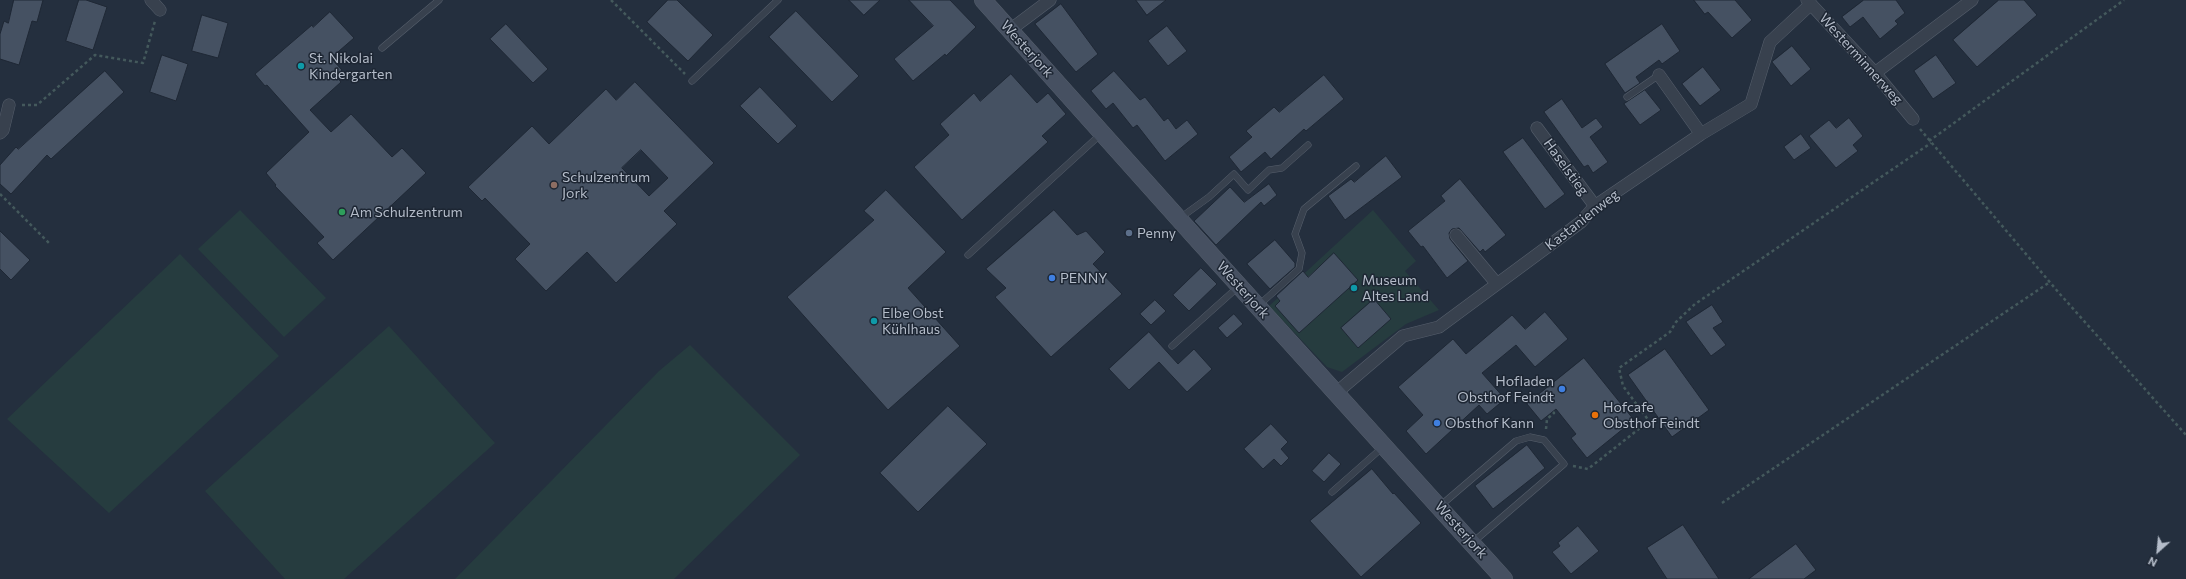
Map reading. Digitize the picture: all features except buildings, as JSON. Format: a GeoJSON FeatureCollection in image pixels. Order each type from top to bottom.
{"type":"FeatureCollection","features":[{"type":"Feature","properties":{"kind":"main road","name":"Westerjork"},"geometry":{"type":"LineString","coordinates":[[983,0],[1178,219],[1504,579]]}},
{"type":"Feature","properties":{"kind":"street"},"geometry":{"type":"LineString","coordinates":[[151,0],[160,10]]}},
{"type":"Feature","properties":{"kind":"street"},"geometry":{"type":"LineString","coordinates":[[1010,30],[1050,0]]}},
{"type":"Feature","properties":{"kind":"street"},"geometry":{"type":"LineString","coordinates":[[1875,73],[1972,0]]}},
{"type":"Feature","properties":{"kind":"street","name":"Westerminnerweg"},"geometry":{"type":"LineString","coordinates":[[1809,2],[1875,73],[1913,119]]}},
{"type":"Feature","properties":{"kind":"street","name":"Kastanienweg"},"geometry":{"type":"LineString","coordinates":[[1336,393],[1403,336],[1439,327],[1581,222],[1594,206],[1701,134],[1752,104],[1770,42],[1809,2]]}},
{"type":"Feature","properties":{"kind":"street"},"geometry":{"type":"LineString","coordinates":[[1659,75],[1701,134]]}},
{"type":"Feature","properties":{"kind":"street"},"geometry":{"type":"LineString","coordinates":[[0,133],[3,130],[9,105]]}},
{"type":"Feature","properties":{"kind":"street","name":"Haselstieg"},"geometry":{"type":"LineString","coordinates":[[1537,128],[1594,206]]}},
{"type":"Feature","properties":{"kind":"street"},"geometry":{"type":"LineString","coordinates":[[1456,235],[1497,284]]}},
{"type":"Feature","properties":{"kind":"lane"},"geometry":{"type":"LineString","coordinates":[[382,48],[439,0]]}},
{"type":"Feature","properties":{"kind":"lane"},"geometry":{"type":"LineString","coordinates":[[692,81],[778,0]]}},
{"type":"Feature","properties":{"kind":"lane"},"geometry":{"type":"LineString","coordinates":[[1628,97],[1659,75]]}},
{"type":"Feature","properties":{"kind":"lane"},"geometry":{"type":"LineString","coordinates":[[968,255],[1102,133]]}},
{"type":"Feature","properties":{"kind":"lane"},"geometry":{"type":"LineString","coordinates":[[1178,219],[1209,197],[1234,174],[1248,190],[1269,170],[1282,168],[1308,145]]}},
{"type":"Feature","properties":{"kind":"lane"},"geometry":{"type":"LineString","coordinates":[[1258,306],[1299,269],[1302,253],[1295,234],[1304,209],[1356,166]]}},
{"type":"Feature","properties":{"kind":"lane"},"geometry":{"type":"LineString","coordinates":[[1172,346],[1239,286]]}},
{"type":"Feature","properties":{"kind":"lane"},"geometry":{"type":"LineString","coordinates":[[1440,507],[1516,441],[1530,437],[1544,440],[1564,464],[1472,543]]}},
{"type":"Feature","properties":{"kind":"lane"},"geometry":{"type":"LineString","coordinates":[[1332,492],[1384,446]]}},
{"type":"Feature","properties":{"kind":"path"},"geometry":{"type":"LineString","coordinates":[[611,0],[692,81]]}},
{"type":"Feature","properties":{"kind":"path"},"geometry":{"type":"LineString","coordinates":[[1564,464],[1588,469],[1649,421],[1623,386],[1619,368],[1670,332],[1676,322],[1695,304],[1930,142],[2124,0]]}},
{"type":"Feature","properties":{"kind":"path"},"geometry":{"type":"LineString","coordinates":[[9,105],[37,105],[95,55],[143,63],[152,28],[160,10]]}},
{"type":"Feature","properties":{"kind":"path"},"geometry":{"type":"LineString","coordinates":[[1913,119],[1930,142],[1993,213],[2050,282],[2186,435]]}},
{"type":"Feature","properties":{"kind":"path"},"geometry":{"type":"LineString","coordinates":[[0,194],[50,244]]}},
{"type":"Feature","properties":{"kind":"path"},"geometry":{"type":"LineString","coordinates":[[1722,503],[2050,282]]}},
{"type":"Feature","properties":{"kind":"path"},"geometry":{"type":"LineString","coordinates":[[1547,418],[1554,413],[1553,412]]}},
{"type":"Feature","properties":{"kind":"green space"},"geometry":{"type":"Polygon","coordinates":[[[240,210],[326,298],[284,337],[198,249],[240,210]]]}},
{"type":"Feature","properties":{"kind":"green space","name":"Museum Altes Land"},"geometry":{"type":"Polygon","coordinates":[[[1373,210],[1416,261],[1405,271],[1439,310],[1406,324],[1342,372],[1327,367],[1269,306],[1373,210]]]}},
{"type":"Feature","properties":{"kind":"green space"},"geometry":{"type":"Polygon","coordinates":[[[180,254],[279,356],[109,513],[7,419],[180,254]]]}},
{"type":"Feature","properties":{"kind":"green space"},"geometry":{"type":"Polygon","coordinates":[[[389,326],[495,443],[344,579],[285,579],[205,491],[389,326]]]}},
{"type":"Feature","properties":{"kind":"green space"},"geometry":{"type":"Polygon","coordinates":[[[690,345],[800,455],[674,579],[455,579],[659,371],[690,345]]]}},
{"type":"Feature","properties":{"kind":"place","name":"St. Nikolai Kindergarten"},"geometry":{"type":"Point","coordinates":[301,66]}},
{"type":"Feature","properties":{"kind":"place","name":"Schulzentrum Jork"},"geometry":{"type":"Point","coordinates":[554,185]}},
{"type":"Feature","properties":{"kind":"place","name":"Am Schulzentrum"},"geometry":{"type":"Point","coordinates":[342,212]}},
{"type":"Feature","properties":{"kind":"place","name":"Penny"},"geometry":{"type":"Point","coordinates":[1129,233]}},
{"type":"Feature","properties":{"kind":"place","name":"PENNY"},"geometry":{"type":"Point","coordinates":[1052,278]}},
{"type":"Feature","properties":{"kind":"place","name":"Museum Altes Land"},"geometry":{"type":"Point","coordinates":[1354,288]}},
{"type":"Feature","properties":{"kind":"place","name":"Elbe Obst Kühlhaus"},"geometry":{"type":"Point","coordinates":[874,321]}},
{"type":"Feature","properties":{"kind":"place","name":"Hofladen Obsthof Feindt"},"geometry":{"type":"Point","coordinates":[1562,389]}},
{"type":"Feature","properties":{"kind":"place","name":"Hofcafe Obsthof Feindt"},"geometry":{"type":"Point","coordinates":[1595,415]}},
{"type":"Feature","properties":{"kind":"place","name":"Obsthof Kann"},"geometry":{"type":"Point","coordinates":[1437,423]}}]}
